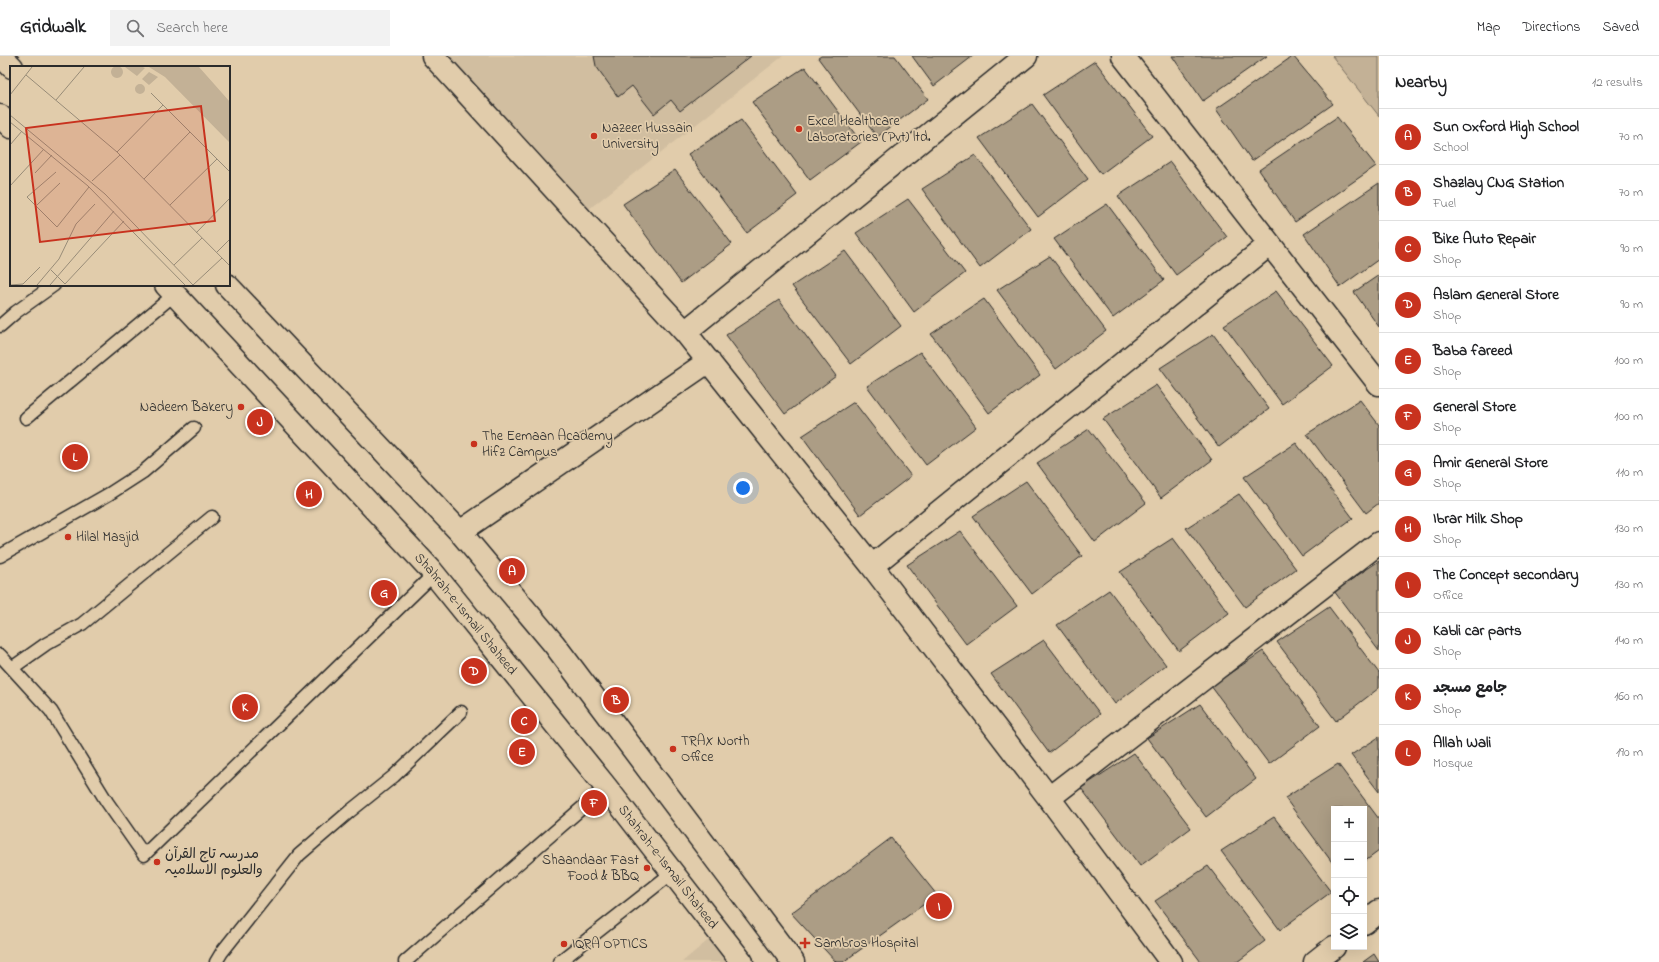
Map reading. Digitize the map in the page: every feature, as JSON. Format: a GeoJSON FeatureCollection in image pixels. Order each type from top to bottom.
{"type":"FeatureCollection","features":[{"type":"Feature","properties":{"kind":"street"},"geometry":{"type":"LineString","coordinates":[[1,56],[11,66]]}},
{"type":"Feature","properties":{"kind":"street"},"geometry":{"type":"LineString","coordinates":[[434,56],[685,332],[709,361],[872,566],[1049,798],[1171,962]]}},
{"type":"Feature","properties":{"kind":"street"},"geometry":{"type":"LineString","coordinates":[[685,332],[1026,56]]}},
{"type":"Feature","properties":{"kind":"street"},"geometry":{"type":"LineString","coordinates":[[1123,56],[1379,384]]}},
{"type":"Feature","properties":{"kind":"street"},"geometry":{"type":"LineString","coordinates":[[0,116],[10,126]]}},
{"type":"Feature","properties":{"kind":"street"},"geometry":{"type":"LineString","coordinates":[[872,566],[1270,244]]}},
{"type":"Feature","properties":{"kind":"street"},"geometry":{"type":"LineString","coordinates":[[228,286],[460,532],[554,644],[793,962]]}},
{"type":"Feature","properties":{"kind":"street","name":"Shahrah-e-Ismail Shaheed"},"geometry":{"type":"LineString","coordinates":[[170,290],[434,574],[606,787],[742,962]]}},
{"type":"Feature","properties":{"kind":"street"},"geometry":{"type":"LineString","coordinates":[[460,532],[709,361]]}},
{"type":"Feature","properties":{"kind":"street"},"geometry":{"type":"LineString","coordinates":[[1049,798],[1379,543]]}},
{"type":"Feature","properties":{"kind":"street"},"geometry":{"type":"LineString","coordinates":[[1367,921],[1379,911]]}},
{"type":"Feature","properties":{"kind":"street"},"geometry":{"type":"LineString","coordinates":[[1315,962],[1331,949]]}},
{"type":"Feature","properties":{"kind":"lane"},"geometry":{"type":"LineString","coordinates":[[0,326],[16,312],[53,286]]}},
{"type":"Feature","properties":{"kind":"lane"},"geometry":{"type":"LineString","coordinates":[[26,418],[170,290]]}},
{"type":"Feature","properties":{"kind":"lane"},"geometry":{"type":"LineString","coordinates":[[0,556],[109,494],[143,472],[194,428]]}},
{"type":"Feature","properties":{"kind":"lane"},"geometry":{"type":"LineString","coordinates":[[12,668],[46,644],[82,624],[212,517]]}},
{"type":"Feature","properties":{"kind":"lane"},"geometry":{"type":"LineString","coordinates":[[0,655],[51,711],[107,802],[144,855],[434,574]]}},
{"type":"Feature","properties":{"kind":"lane"},"geometry":{"type":"LineString","coordinates":[[216,962],[222,952],[299,855],[348,812],[394,776],[461,712]]}},
{"type":"Feature","properties":{"kind":"lane"},"geometry":{"type":"LineString","coordinates":[[405,962],[606,787]]}},
{"type":"Feature","properties":{"kind":"lane"},"geometry":{"type":"LineString","coordinates":[[559,962],[672,873]]}},
{"type":"Feature","properties":{"kind":"shaded area","name":"Nazeer Hussain University"},"geometry":{"type":"Polygon","coordinates":[[[433,56],[783,56],[580,216],[433,56]]]}},
{"type":"Feature","properties":{"kind":"shaded area"},"geometry":{"type":"Polygon","coordinates":[[[1332,56],[1379,56],[1379,116],[1332,56]]]}},
{"type":"Feature","properties":{"kind":"shaded area"},"geometry":{"type":"Polygon","coordinates":[[[718,932],[740,962],[682,962],[718,932]]]}},
{"type":"Feature","properties":{"kind":"building"},"geometry":{"type":"Polygon","coordinates":[[[594,56],[751,56],[680,111],[671,100],[654,114],[632,86],[618,97],[596,66],[594,56]]]}},
{"type":"Feature","properties":{"kind":"building"},"geometry":{"type":"Polygon","coordinates":[[[821,56],[895,56],[928,99],[877,137],[818,58],[821,56]]]}},
{"type":"Feature","properties":{"kind":"building"},"geometry":{"type":"Polygon","coordinates":[[[912,56],[973,56],[934,86],[912,56]]]}},
{"type":"Feature","properties":{"kind":"building"},"geometry":{"type":"Polygon","coordinates":[[[1172,56],[1267,56],[1203,101],[1172,56]]]}},
{"type":"Feature","properties":{"kind":"building"},"geometry":{"type":"Polygon","coordinates":[[[1293,56],[1333,104],[1252,161],[1216,109],[1293,56]]]}},
{"type":"Feature","properties":{"kind":"building"},"geometry":{"type":"Polygon","coordinates":[[[1095,61],[1152,136],[1101,174],[1043,95],[1095,61]]]}},
{"type":"Feature","properties":{"kind":"building"},"geometry":{"type":"Polygon","coordinates":[[[805,67],[861,142],[810,180],[752,102],[805,67]]]}},
{"type":"Feature","properties":{"kind":"building"},"geometry":{"type":"Polygon","coordinates":[[[1032,104],[1088,179],[1038,217],[979,138],[1032,104]]]}},
{"type":"Feature","properties":{"kind":"building"},"geometry":{"type":"Polygon","coordinates":[[[1337,117],[1376,166],[1295,222],[1259,170],[1337,117]]]}},
{"type":"Feature","properties":{"kind":"building"},"geometry":{"type":"Polygon","coordinates":[[[741,120],[797,195],[747,233],[688,154],[741,120]]]}},
{"type":"Feature","properties":{"kind":"building"},"geometry":{"type":"Polygon","coordinates":[[[975,155],[1031,229],[980,268],[922,189],[975,155]]]}},
{"type":"Feature","properties":{"kind":"building"},"geometry":{"type":"Polygon","coordinates":[[[1170,162],[1227,237],[1176,275],[1118,196],[1170,162]]]}},
{"type":"Feature","properties":{"kind":"building"},"geometry":{"type":"Polygon","coordinates":[[[675,170],[732,244],[681,283],[623,204],[675,170]]]}},
{"type":"Feature","properties":{"kind":"building"},"geometry":{"type":"Polygon","coordinates":[[[1379,183],[1379,259],[1340,287],[1304,234],[1379,183]]]}},
{"type":"Feature","properties":{"kind":"building"},"geometry":{"type":"Polygon","coordinates":[[[908,199],[965,273],[914,312],[856,233],[908,199]]]}},
{"type":"Feature","properties":{"kind":"building"},"geometry":{"type":"Polygon","coordinates":[[[1107,204],[1164,280],[1113,318],[1054,239],[1107,204]]]}},
{"type":"Feature","properties":{"kind":"building"},"geometry":{"type":"Polygon","coordinates":[[[845,251],[901,326],[851,364],[792,286],[845,251]]]}},
{"type":"Feature","properties":{"kind":"building"},"geometry":{"type":"Polygon","coordinates":[[[1050,256],[1106,331],[1056,369],[997,290],[1050,256]]]}},
{"type":"Feature","properties":{"kind":"building"},"geometry":{"type":"Polygon","coordinates":[[[1379,275],[1379,327],[1354,292],[1379,275]]]}},
{"type":"Feature","properties":{"kind":"building"},"geometry":{"type":"Polygon","coordinates":[[[1276,291],[1333,366],[1282,404],[1224,325],[1276,291]]]}},
{"type":"Feature","properties":{"kind":"building"},"geometry":{"type":"Polygon","coordinates":[[[984,299],[1040,375],[989,413],[931,334],[984,299]]]}},
{"type":"Feature","properties":{"kind":"building"},"geometry":{"type":"Polygon","coordinates":[[[779,300],[836,376],[785,414],[726,335],[779,300]]]}},
{"type":"Feature","properties":{"kind":"building"},"geometry":{"type":"Polygon","coordinates":[[[1213,334],[1269,409],[1219,447],[1160,368],[1213,334]]]}},
{"type":"Feature","properties":{"kind":"building"},"geometry":{"type":"Polygon","coordinates":[[[920,352],[976,427],[926,465],[867,386],[920,352]]]}},
{"type":"Feature","properties":{"kind":"building"},"geometry":{"type":"Polygon","coordinates":[[[1156,385],[1212,460],[1161,498],[1103,419],[1156,385]]]}},
{"type":"Feature","properties":{"kind":"building"},"geometry":{"type":"Polygon","coordinates":[[[1360,400],[1379,425],[1379,503],[1366,513],[1307,434],[1360,400]]]}},
{"type":"Feature","properties":{"kind":"building"},"geometry":{"type":"Polygon","coordinates":[[[854,402],[911,476],[860,515],[802,436],[854,402]]]}},
{"type":"Feature","properties":{"kind":"building"},"geometry":{"type":"Polygon","coordinates":[[[1089,429],[1146,503],[1095,542],[1037,463],[1089,429]]]}},
{"type":"Feature","properties":{"kind":"building"},"geometry":{"type":"Polygon","coordinates":[[[1296,443],[1353,518],[1302,556],[1244,477],[1296,443]]]}},
{"type":"Feature","properties":{"kind":"building"},"geometry":{"type":"Polygon","coordinates":[[[1026,481],[1082,556],[1032,594],[973,516],[1026,481]]]}},
{"type":"Feature","properties":{"kind":"building"},"geometry":{"type":"Polygon","coordinates":[[[1239,494],[1296,569],[1245,607],[1186,528],[1239,494]]]}},
{"type":"Feature","properties":{"kind":"building"},"geometry":{"type":"Polygon","coordinates":[[[960,531],[1017,606],[966,644],[907,565],[960,531]]]}},
{"type":"Feature","properties":{"kind":"building"},"geometry":{"type":"Polygon","coordinates":[[[1173,538],[1229,613],[1179,651],[1120,572],[1173,538]]]}},
{"type":"Feature","properties":{"kind":"building"},"geometry":{"type":"Polygon","coordinates":[[[1379,561],[1379,651],[1334,591],[1379,561]]]}},
{"type":"Feature","properties":{"kind":"building"},"geometry":{"type":"Polygon","coordinates":[[[1109,590],[1166,665],[1115,704],[1057,625],[1109,590]]]}},
{"type":"Feature","properties":{"kind":"building"},"geometry":{"type":"Polygon","coordinates":[[[1329,607],[1379,673],[1379,688],[1336,721],[1277,642],[1329,607]]]}},
{"type":"Feature","properties":{"kind":"building"},"geometry":{"type":"Polygon","coordinates":[[[1044,640],[1100,714],[1049,753],[991,674],[1044,640]]]}},
{"type":"Feature","properties":{"kind":"building"},"geometry":{"type":"Polygon","coordinates":[[[1263,651],[1320,726],[1269,764],[1211,686],[1263,651]]]}},
{"type":"Feature","properties":{"kind":"building"},"geometry":{"type":"Polygon","coordinates":[[[1200,704],[1256,779],[1206,817],[1147,738],[1200,704]]]}},
{"type":"Feature","properties":{"kind":"building"},"geometry":{"type":"Polygon","coordinates":[[[1379,737],[1379,792],[1351,755],[1379,737]]]}},
{"type":"Feature","properties":{"kind":"building"},"geometry":{"type":"Polygon","coordinates":[[[1134,753],[1191,828],[1140,866],[1081,788],[1134,753]]]}},
{"type":"Feature","properties":{"kind":"building"},"geometry":{"type":"Polygon","coordinates":[[[1338,764],[1379,819],[1379,851],[1367,860],[1367,806],[1331,806],[1331,861],[1285,798],[1338,764]]]}},
{"type":"Feature","properties":{"kind":"building"},"geometry":{"type":"Polygon","coordinates":[[[1274,817],[1331,892],[1280,930],[1221,851],[1274,817]]]}},
{"type":"Feature","properties":{"kind":"building","name":"Sambros Hospital"},"geometry":{"type":"Polygon","coordinates":[[[891,838],[937,895],[843,962],[836,962],[791,913],[891,838]]]}},
{"type":"Feature","properties":{"kind":"building"},"geometry":{"type":"Polygon","coordinates":[[[1208,866],[1265,941],[1237,962],[1201,962],[1155,901],[1208,866]]]}},
{"type":"Feature","properties":{"kind":"building"},"geometry":{"type":"Polygon","coordinates":[[[1374,954],[1379,962],[1363,962],[1374,954]]]}},
{"type":"Feature","properties":{"kind":"place","name":"Excel Healthcare Laboratories (Pvt) ltd."},"geometry":{"type":"Point","coordinates":[799,129]}},
{"type":"Feature","properties":{"kind":"place","name":"Nazeer Hussain University"},"geometry":{"type":"Point","coordinates":[594,136]}},
{"type":"Feature","properties":{"kind":"place","name":"Nadeem Bakery"},"geometry":{"type":"Point","coordinates":[241,407]}},
{"type":"Feature","properties":{"kind":"place","name":"Kabli car parts"},"geometry":{"type":"Point","coordinates":[260,422]}},
{"type":"Feature","properties":{"kind":"place","name":"The Eemaan Academy Hifz Campus"},"geometry":{"type":"Point","coordinates":[474,444]}},
{"type":"Feature","properties":{"kind":"place","name":"Allah Wali"},"geometry":{"type":"Point","coordinates":[75,457]}},
{"type":"Feature","properties":{"kind":"place","name":"Ibrar Milk Shop"},"geometry":{"type":"Point","coordinates":[309,494]}},
{"type":"Feature","properties":{"kind":"place","name":"Hilal Masjid"},"geometry":{"type":"Point","coordinates":[68,537]}},
{"type":"Feature","properties":{"kind":"place","name":"Sun Oxford High School"},"geometry":{"type":"Point","coordinates":[512,571]}},
{"type":"Feature","properties":{"kind":"place","name":"Amir General Store"},"geometry":{"type":"Point","coordinates":[384,593]}},
{"type":"Feature","properties":{"kind":"place","name":"Aslam General Store"},"geometry":{"type":"Point","coordinates":[474,671]}},
{"type":"Feature","properties":{"kind":"place","name":"Shazlay CNG Station"},"geometry":{"type":"Point","coordinates":[616,700]}},
{"type":"Feature","properties":{"kind":"place","name":"جامع مسجد"},"geometry":{"type":"Point","coordinates":[245,707]}},
{"type":"Feature","properties":{"kind":"place","name":"Bike Auto Repair"},"geometry":{"type":"Point","coordinates":[524,721]}},
{"type":"Feature","properties":{"kind":"place","name":"TRAX North Office"},"geometry":{"type":"Point","coordinates":[673,749]}},
{"type":"Feature","properties":{"kind":"place","name":"Baba fareed"},"geometry":{"type":"Point","coordinates":[522,752]}},
{"type":"Feature","properties":{"kind":"place","name":"General Store"},"geometry":{"type":"Point","coordinates":[594,803]}},
{"type":"Feature","properties":{"kind":"place","name":"مدرسہ تاج القرآن والعلوم الاسلامیہ"},"geometry":{"type":"Point","coordinates":[157,862]}},
{"type":"Feature","properties":{"kind":"place","name":"Shaandaar Fast Food & BBQ"},"geometry":{"type":"Point","coordinates":[647,868]}},
{"type":"Feature","properties":{"kind":"place","name":"The Concept secondary"},"geometry":{"type":"Point","coordinates":[939,906]}},
{"type":"Feature","properties":{"kind":"place","name":"Sambros Hospital"},"geometry":{"type":"Point","coordinates":[805,943]}},
{"type":"Feature","properties":{"kind":"place","name":"IQRA OPTICS"},"geometry":{"type":"Point","coordinates":[564,944]}}]}
